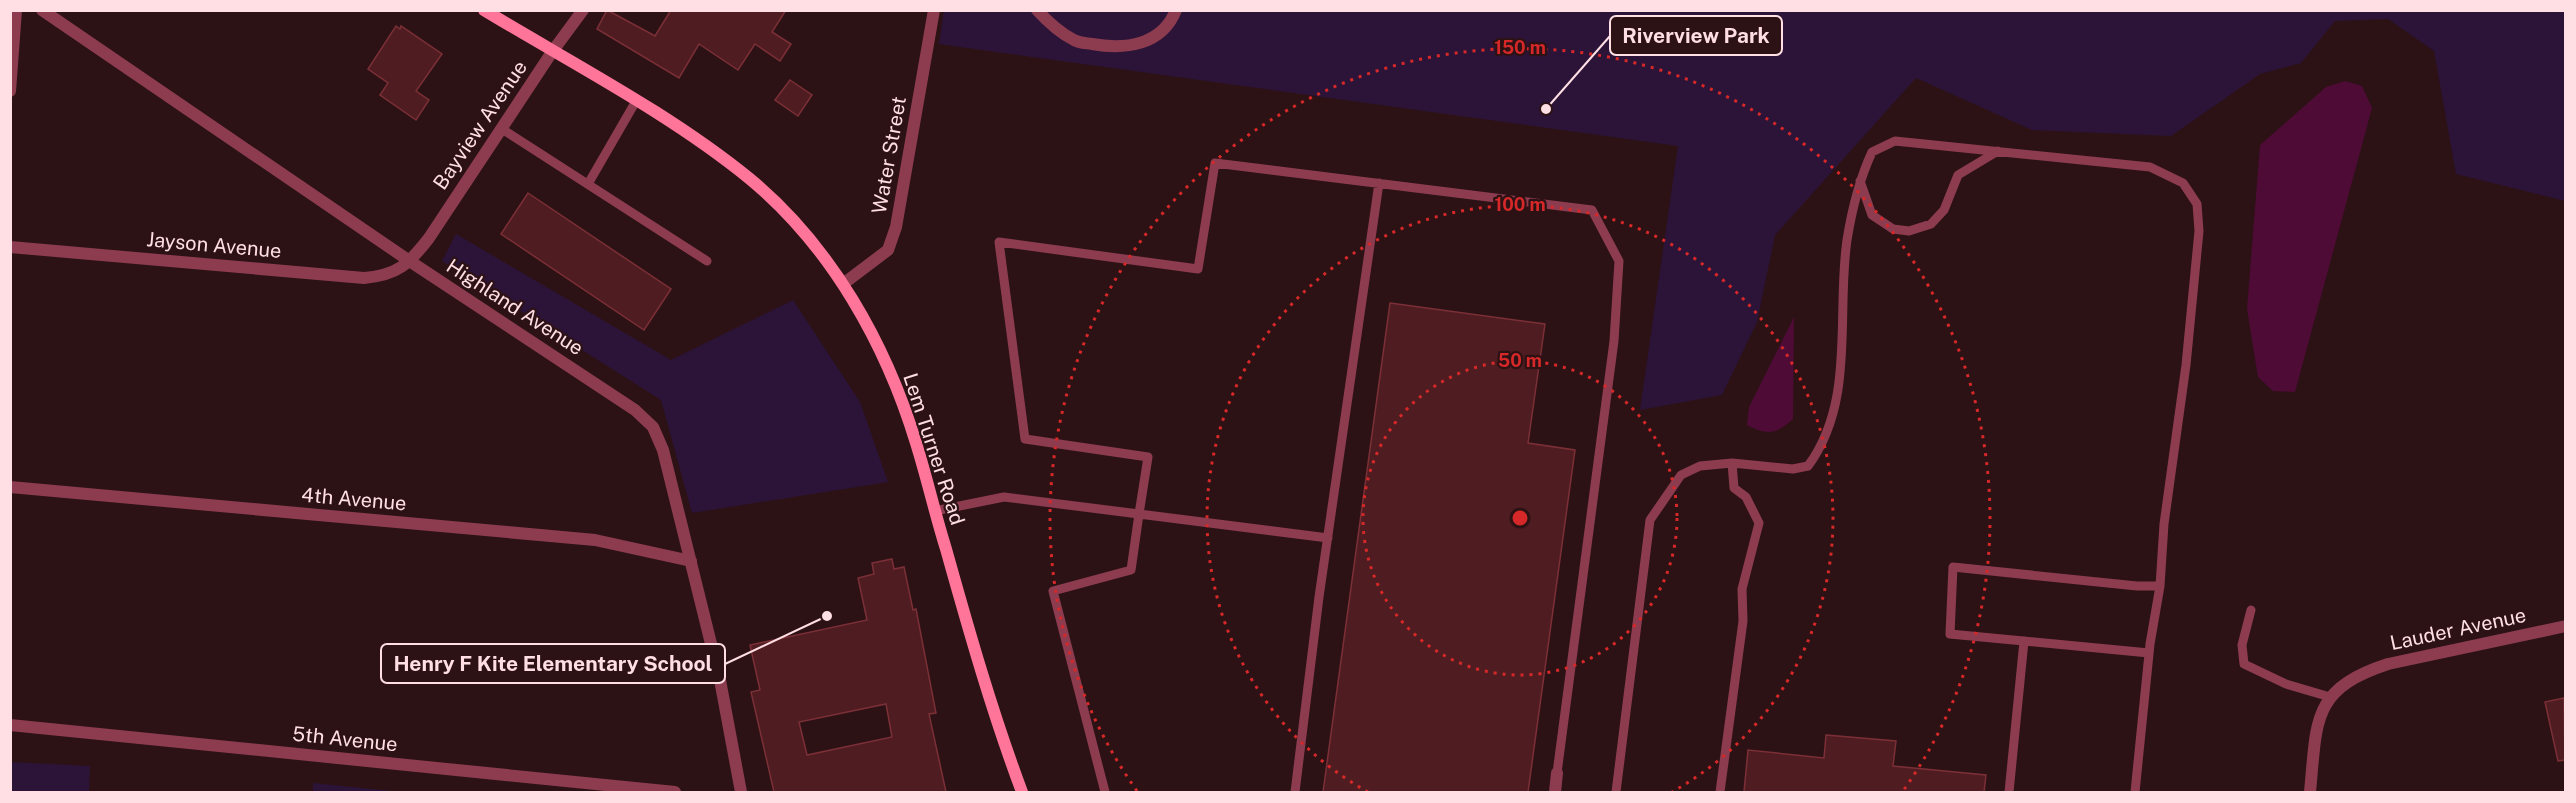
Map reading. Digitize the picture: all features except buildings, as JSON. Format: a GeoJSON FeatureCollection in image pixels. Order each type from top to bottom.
{"type":"FeatureCollection","features":[{"type":"Feature","properties":{"kind":"main road","name":"Lem Turner Road"},"geometry":{"type":"LineString","coordinates":[[484,10],[674,124],[751,180],[801,229],[843,284],[877,344],[916,442],[993,716],[1022,792]]}},
{"type":"Feature","properties":{"kind":"street"},"geometry":{"type":"LineString","coordinates":[[10,91],[16,10]]}},
{"type":"Feature","properties":{"kind":"street","name":"Highland Avenue"},"geometry":{"type":"LineString","coordinates":[[42,10],[411,262],[635,410],[653,427],[663,450],[720,680],[741,792]]}},
{"type":"Feature","properties":{"kind":"street","name":"Bayview Avenue"},"geometry":{"type":"LineString","coordinates":[[411,262],[582,10]]}},
{"type":"Feature","properties":{"kind":"street","name":"Water Street"},"geometry":{"type":"LineString","coordinates":[[843,284],[888,250],[896,227],[934,10]]}},
{"type":"Feature","properties":{"kind":"street"},"geometry":{"type":"LineString","coordinates":[[1037,10],[1050,24],[1075,41],[1114,48],[1146,42],[1170,26],[1176,10]]}},
{"type":"Feature","properties":{"kind":"street","name":"Jayson Avenue"},"geometry":{"type":"LineString","coordinates":[[10,247],[364,278],[381,277],[411,262]]}},
{"type":"Feature","properties":{"kind":"street","name":"4th Avenue"},"geometry":{"type":"LineString","coordinates":[[10,487],[595,540],[691,561]]}},
{"type":"Feature","properties":{"kind":"street","name":"Lauder Avenue"},"geometry":{"type":"LineString","coordinates":[[2330,697],[2343,684],[2360,673],[2388,664],[2565,626]]}},
{"type":"Feature","properties":{"kind":"street"},"geometry":{"type":"LineString","coordinates":[[2310,792],[2316,732],[2330,697]]}},
{"type":"Feature","properties":{"kind":"street","name":"5th Avenue"},"geometry":{"type":"LineString","coordinates":[[10,725],[675,792]]}},
{"type":"Feature","properties":{"kind":"street"},"geometry":{"type":"LineString","coordinates":[[1555,792],[1557,773]]}},
{"type":"Feature","properties":{"kind":"lane"},"geometry":{"type":"LineString","coordinates":[[588,184],[636,101]]}},
{"type":"Feature","properties":{"kind":"lane"},"geometry":{"type":"LineString","coordinates":[[502,129],[707,261]]}},
{"type":"Feature","properties":{"kind":"lane"},"geometry":{"type":"LineString","coordinates":[[1616,792],[1650,520],[1681,475],[1700,466],[1732,463],[1793,469],[1808,466],[1818,453],[1838,402],[1847,241],[1859,178],[1872,152],[1895,141],[2150,167],[2182,183],[2197,204],[2199,231],[2189,331],[2164,524],[2160,586],[2149,653],[2135,792]]}},
{"type":"Feature","properties":{"kind":"lane"},"geometry":{"type":"LineString","coordinates":[[1859,178],[1872,215],[1893,229],[1909,231],[1931,224],[1944,210],[1958,175],[1999,150]]}},
{"type":"Feature","properties":{"kind":"lane"},"geometry":{"type":"LineString","coordinates":[[1101,791],[1053,591],[1131,570],[1148,457],[1025,439],[999,242],[1198,269],[1215,163],[1592,210],[1618,261],[1614,341],[1557,773]]}},
{"type":"Feature","properties":{"kind":"lane"},"geometry":{"type":"LineString","coordinates":[[1295,792],[1328,538],[1379,183]]}},
{"type":"Feature","properties":{"kind":"lane"},"geometry":{"type":"LineString","coordinates":[[1720,792],[1743,621],[1743,589],[1759,523],[1746,497],[1734,488],[1732,463]]}},
{"type":"Feature","properties":{"kind":"lane"},"geometry":{"type":"LineString","coordinates":[[935,511],[1004,497],[1328,538]]}},
{"type":"Feature","properties":{"kind":"lane"},"geometry":{"type":"LineString","coordinates":[[2149,653],[1950,634],[1953,567],[2137,586],[2160,586]]}},
{"type":"Feature","properties":{"kind":"lane"},"geometry":{"type":"LineString","coordinates":[[2251,610],[2242,645],[2244,664],[2286,684],[2330,697]]}},
{"type":"Feature","properties":{"kind":"lane"},"geometry":{"type":"LineString","coordinates":[[2009,792],[2024,641]]}},
{"type":"Feature","properties":{"kind":"shaded area"},"geometry":{"type":"Polygon","coordinates":[[[944,10],[2565,11],[2565,201],[2456,174],[2434,51],[2388,19],[2335,21],[2301,63],[2260,74],[2171,136],[2032,130],[1916,78],[1775,235],[1757,322],[1722,395],[1640,410],[1678,146],[939,44],[944,10]]]}},
{"type":"Feature","properties":{"kind":"shaded area"},"geometry":{"type":"Polygon","coordinates":[[[2345,81],[2362,86],[2372,108],[2295,392],[2273,391],[2258,377],[2247,309],[2260,145],[2326,87],[2345,81]]]}},
{"type":"Feature","properties":{"kind":"shaded area"},"geometry":{"type":"Polygon","coordinates":[[[456,234],[671,360],[793,300],[860,402],[888,482],[692,513],[661,400],[442,261],[456,234]]]}},
{"type":"Feature","properties":{"kind":"shaded area"},"geometry":{"type":"Polygon","coordinates":[[[1794,317],[1793,419],[1777,430],[1761,431],[1747,425],[1749,407],[1794,317]]]}},
{"type":"Feature","properties":{"kind":"shaded area"},"geometry":{"type":"Polygon","coordinates":[[[11,762],[90,766],[89,792],[11,792],[11,762]]]}},
{"type":"Feature","properties":{"kind":"shaded area"},"geometry":{"type":"Polygon","coordinates":[[[313,783],[402,792],[313,792],[313,783]]]}},
{"type":"Feature","properties":{"kind":"place","name":"Riverview Park"},"geometry":{"type":"Point","coordinates":[1546,109]}},
{"type":"Feature","properties":{"kind":"place","name":"Henry F Kite Elementary School"},"geometry":{"type":"Point","coordinates":[827,616]}}]}
